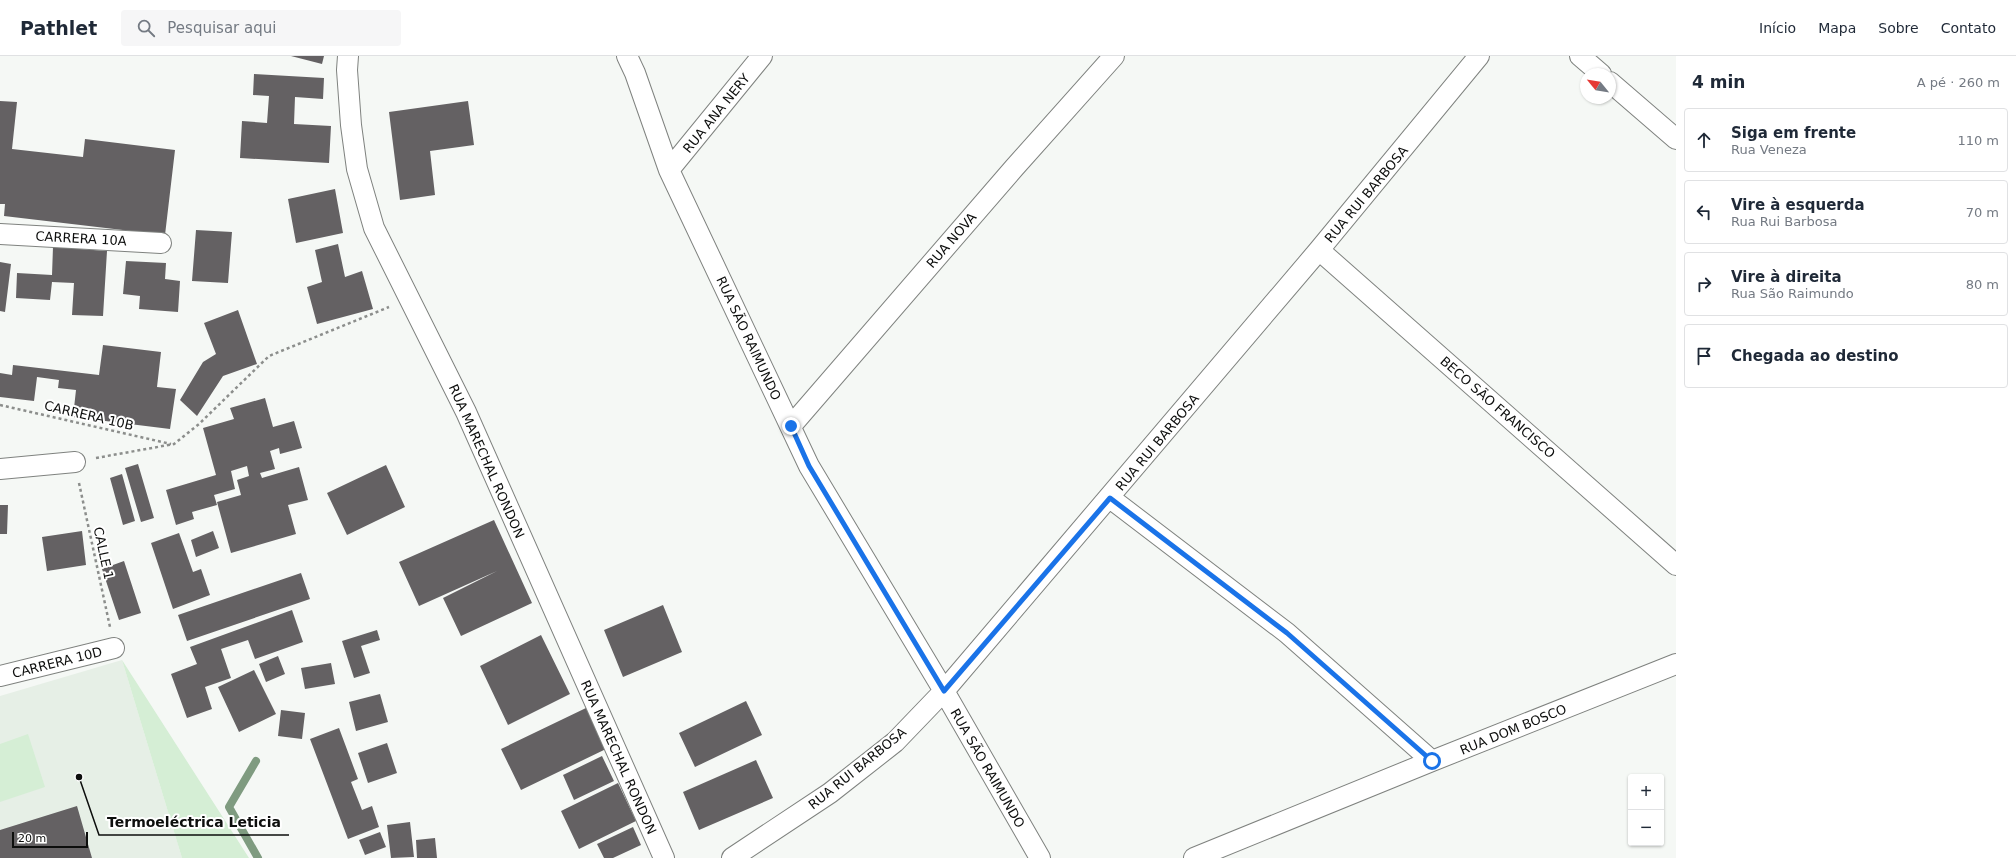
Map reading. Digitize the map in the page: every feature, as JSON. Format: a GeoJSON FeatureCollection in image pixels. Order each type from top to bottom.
{"type":"FeatureCollection","features":[{"type":"Feature","properties":{"kind":"street","name":"RUA MARECHAL RONDON"},"geometry":{"type":"LineString","coordinates":[[348,56],[347,70],[350,125],[357,169],[374,228],[466,412],[664,858]]}},
{"type":"Feature","properties":{"kind":"street","name":"RUA SÃO RAIMUNDO"},"geometry":{"type":"LineString","coordinates":[[627,56],[635,73],[669,170],[809,466],[944,691],[1040,858]]}},
{"type":"Feature","properties":{"kind":"street","name":"RUA ANA NERY"},"geometry":{"type":"LineString","coordinates":[[669,170],[762,56]]}},
{"type":"Feature","properties":{"kind":"street","name":"RUA NOVA"},"geometry":{"type":"LineString","coordinates":[[791,426],[1014,168],[1114,56]]}},
{"type":"Feature","properties":{"kind":"street","name":"RUA RUI BARBOSA"},"geometry":{"type":"LineString","coordinates":[[732,858],[830,794],[895,742],[944,691],[1110,498],[1319,250],[1479,56]]}},
{"type":"Feature","properties":{"kind":"street"},"geometry":{"type":"LineString","coordinates":[[1580,56],[1594,68]]}},
{"type":"Feature","properties":{"kind":"street"},"geometry":{"type":"LineString","coordinates":[[1616,87],[1676,139]]}},
{"type":"Feature","properties":{"kind":"street","name":"CARRERA 10A"},"geometry":{"type":"LineString","coordinates":[[0,234],[161,243]]}},
{"type":"Feature","properties":{"kind":"street","name":"BECO SÃO FRANCISCO"},"geometry":{"type":"LineString","coordinates":[[1319,250],[1676,565]]}},
{"type":"Feature","properties":{"kind":"street"},"geometry":{"type":"LineString","coordinates":[[0,469],[75,462]]}},
{"type":"Feature","properties":{"kind":"street"},"geometry":{"type":"LineString","coordinates":[[1110,498],[1287,633],[1432,761]]}},
{"type":"Feature","properties":{"kind":"street","name":"CARRERA 10D"},"geometry":{"type":"LineString","coordinates":[[0,676],[114,648]]}},
{"type":"Feature","properties":{"kind":"street","name":"RUA DOM BOSCO"},"geometry":{"type":"LineString","coordinates":[[1194,858],[1676,664]]}},
{"type":"Feature","properties":{"kind":"path"},"geometry":{"type":"LineString","coordinates":[[75,462],[174,444],[199,424],[269,356],[410,299]]}},
{"type":"Feature","properties":{"kind":"path","name":"CARRERA 10B"},"geometry":{"type":"LineString","coordinates":[[0,405],[174,444]]}},
{"type":"Feature","properties":{"kind":"path","name":"CALLE 1"},"geometry":{"type":"LineString","coordinates":[[75,462],[114,648]]}},
{"type":"Feature","properties":{"kind":"shaded area"},"geometry":{"type":"Polygon","coordinates":[[[122,660],[182,858],[0,858],[0,696],[122,660]]]}},
{"type":"Feature","properties":{"kind":"green space"},"geometry":{"type":"Polygon","coordinates":[[[122,660],[249,858],[182,858],[122,660]]]}},
{"type":"Feature","properties":{"kind":"green space"},"geometry":{"type":"Polygon","coordinates":[[[28,734],[45,787],[0,802],[0,744],[28,734]]]}},
{"type":"Feature","properties":{"kind":"building"},"geometry":{"type":"Polygon","coordinates":[[[291,56],[324,56],[322,64],[291,56]]]}},
{"type":"Feature","properties":{"kind":"building"},"geometry":{"type":"Polygon","coordinates":[[[254,74],[324,78],[323,99],[295,97],[294,124],[331,126],[329,163],[240,158],[242,121],[267,123],[269,96],[253,95],[254,74]]]}},
{"type":"Feature","properties":{"kind":"building"},"geometry":{"type":"Polygon","coordinates":[[[0,101],[17,102],[12,149],[83,157],[85,139],[175,150],[165,235],[4,216],[5,204],[0,204],[0,101]]]}},
{"type":"Feature","properties":{"kind":"building"},"geometry":{"type":"Polygon","coordinates":[[[468,101],[474,145],[430,151],[435,195],[400,200],[389,112],[468,101]]]}},
{"type":"Feature","properties":{"kind":"building"},"geometry":{"type":"Polygon","coordinates":[[[335,189],[343,233],[296,243],[288,199],[335,189]]]}},
{"type":"Feature","properties":{"kind":"building"},"geometry":{"type":"Polygon","coordinates":[[[196,230],[232,232],[228,283],[192,281],[196,230]]]}},
{"type":"Feature","properties":{"kind":"building"},"geometry":{"type":"Polygon","coordinates":[[[338,244],[345,277],[362,271],[373,309],[317,324],[307,287],[322,282],[315,250],[338,244]]]}},
{"type":"Feature","properties":{"kind":"building"},"geometry":{"type":"Polygon","coordinates":[[[53,247],[107,251],[103,316],[72,315],[74,283],[52,282],[50,300],[16,298],[17,273],[52,275],[53,247]]]}},
{"type":"Feature","properties":{"kind":"building"},"geometry":{"type":"Polygon","coordinates":[[[126,261],[166,263],[165,279],[180,281],[178,312],[139,309],[140,296],[123,294],[126,261]]]}},
{"type":"Feature","properties":{"kind":"building"},"geometry":{"type":"Polygon","coordinates":[[[0,262],[11,264],[5,312],[0,311],[0,262]]]}},
{"type":"Feature","properties":{"kind":"building"},"geometry":{"type":"Polygon","coordinates":[[[238,310],[257,364],[223,376],[197,416],[180,400],[203,362],[216,354],[204,323],[238,310]]]}},
{"type":"Feature","properties":{"kind":"building"},"geometry":{"type":"Polygon","coordinates":[[[103,345],[161,352],[157,387],[176,389],[170,429],[73,417],[76,390],[58,388],[59,380],[37,377],[34,401],[0,397],[0,373],[12,375],[13,365],[99,375],[103,345]]]}},
{"type":"Feature","properties":{"kind":"building"},"geometry":{"type":"Polygon","coordinates":[[[265,398],[273,427],[294,421],[302,448],[280,454],[279,448],[270,451],[275,469],[260,473],[262,478],[299,467],[308,500],[288,505],[296,534],[231,553],[217,502],[241,495],[237,480],[249,476],[247,466],[231,471],[235,489],[214,495],[217,505],[192,512],[194,519],[176,525],[166,490],[216,475],[203,428],[234,419],[230,408],[265,398]]]}},
{"type":"Feature","properties":{"kind":"building"},"geometry":{"type":"Polygon","coordinates":[[[138,464],[154,518],[141,522],[125,468],[138,464]]]}},
{"type":"Feature","properties":{"kind":"building"},"geometry":{"type":"Polygon","coordinates":[[[386,465],[405,507],[347,535],[327,493],[386,465]]]}},
{"type":"Feature","properties":{"kind":"building"},"geometry":{"type":"Polygon","coordinates":[[[122,474],[135,521],[123,525],[110,478],[122,474]]]}},
{"type":"Feature","properties":{"kind":"building"},"geometry":{"type":"Polygon","coordinates":[[[0,505],[8,505],[7,534],[0,534],[0,505]]]}},
{"type":"Feature","properties":{"kind":"building"},"geometry":{"type":"Polygon","coordinates":[[[494,520],[532,603],[461,636],[443,598],[497,571],[419,606],[399,562],[494,520]]]}},
{"type":"Feature","properties":{"kind":"building"},"geometry":{"type":"Polygon","coordinates":[[[82,531],[86,565],[47,571],[42,537],[82,531]]]}},
{"type":"Feature","properties":{"kind":"building"},"geometry":{"type":"Polygon","coordinates":[[[213,531],[219,548],[196,557],[191,540],[213,531]]]}},
{"type":"Feature","properties":{"kind":"building"},"geometry":{"type":"Polygon","coordinates":[[[179,533],[193,572],[201,569],[210,595],[173,609],[151,543],[179,533]]]}},
{"type":"Feature","properties":{"kind":"building"},"geometry":{"type":"Polygon","coordinates":[[[124,561],[141,613],[119,620],[102,569],[124,561]]]}},
{"type":"Feature","properties":{"kind":"building"},"geometry":{"type":"Polygon","coordinates":[[[301,573],[310,599],[187,641],[178,615],[301,573]]]}},
{"type":"Feature","properties":{"kind":"building"},"geometry":{"type":"Polygon","coordinates":[[[663,605],[682,652],[623,677],[604,630],[663,605]]]}},
{"type":"Feature","properties":{"kind":"building"},"geometry":{"type":"Polygon","coordinates":[[[292,610],[303,642],[255,659],[248,640],[221,649],[231,678],[205,687],[212,709],[187,718],[171,674],[197,664],[190,647],[292,610]]]}},
{"type":"Feature","properties":{"kind":"building"},"geometry":{"type":"Polygon","coordinates":[[[377,630],[380,640],[361,646],[370,673],[354,678],[342,641],[377,630]]]}},
{"type":"Feature","properties":{"kind":"building"},"geometry":{"type":"Polygon","coordinates":[[[541,635],[570,694],[508,725],[480,666],[541,635]]]}},
{"type":"Feature","properties":{"kind":"building"},"geometry":{"type":"Polygon","coordinates":[[[278,656],[285,674],[266,682],[259,664],[278,656]]]}},
{"type":"Feature","properties":{"kind":"building"},"geometry":{"type":"Polygon","coordinates":[[[331,663],[335,684],[305,689],[301,668],[331,663]]]}},
{"type":"Feature","properties":{"kind":"building"},"geometry":{"type":"Polygon","coordinates":[[[254,670],[276,714],[239,732],[218,687],[254,670]]]}},
{"type":"Feature","properties":{"kind":"building"},"geometry":{"type":"Polygon","coordinates":[[[380,694],[388,722],[356,731],[349,702],[380,694]]]}},
{"type":"Feature","properties":{"kind":"building"},"geometry":{"type":"Polygon","coordinates":[[[746,701],[762,735],[695,767],[679,733],[746,701]]]}},
{"type":"Feature","properties":{"kind":"building"},"geometry":{"type":"Polygon","coordinates":[[[586,708],[606,749],[521,790],[501,749],[586,708]]]}},
{"type":"Feature","properties":{"kind":"building"},"geometry":{"type":"Polygon","coordinates":[[[281,710],[305,713],[302,739],[278,736],[281,710]]]}},
{"type":"Feature","properties":{"kind":"building"},"geometry":{"type":"Polygon","coordinates":[[[339,728],[358,779],[351,782],[362,810],[372,806],[379,827],[348,839],[310,739],[339,728]]]}},
{"type":"Feature","properties":{"kind":"building"},"geometry":{"type":"Polygon","coordinates":[[[387,743],[397,773],[368,783],[358,753],[387,743]]]}},
{"type":"Feature","properties":{"kind":"building"},"geometry":{"type":"Polygon","coordinates":[[[602,756],[614,781],[574,800],[563,775],[602,756]]]}},
{"type":"Feature","properties":{"kind":"building"},"geometry":{"type":"Polygon","coordinates":[[[756,760],[773,798],[699,830],[683,792],[756,760]]]}},
{"type":"Feature","properties":{"kind":"building"},"geometry":{"type":"Polygon","coordinates":[[[618,783],[636,821],[579,849],[561,811],[618,783]]]}},
{"type":"Feature","properties":{"kind":"building"},"geometry":{"type":"Polygon","coordinates":[[[77,806],[92,858],[0,858],[0,830],[77,806]]]}},
{"type":"Feature","properties":{"kind":"building"},"geometry":{"type":"Polygon","coordinates":[[[410,822],[414,857],[391,858],[387,825],[410,822]]]}},
{"type":"Feature","properties":{"kind":"building"},"geometry":{"type":"Polygon","coordinates":[[[633,827],[641,845],[613,858],[604,858],[597,844],[633,827]]]}},
{"type":"Feature","properties":{"kind":"building"},"geometry":{"type":"Polygon","coordinates":[[[380,832],[386,847],[365,855],[359,840],[380,832]]]}},
{"type":"Feature","properties":{"kind":"building"},"geometry":{"type":"Polygon","coordinates":[[[435,838],[437,858],[417,858],[416,840],[435,838]]]}},
{"type":"Feature","properties":{"kind":"waterway"},"geometry":{"type":"LineString","coordinates":[[256,761],[229,807],[258,858]]}},
{"type":"Feature","properties":{"kind":"place","name":"Termoeléctrica Leticia"},"geometry":{"type":"Point","coordinates":[79,777]}},
{"type":"Feature","properties":{"kind":"route"},"geometry":{"type":"LineString","coordinates":[[791,426],[809,466],[944,691],[1110,498],[1287,633],[1432,761]]}}]}
